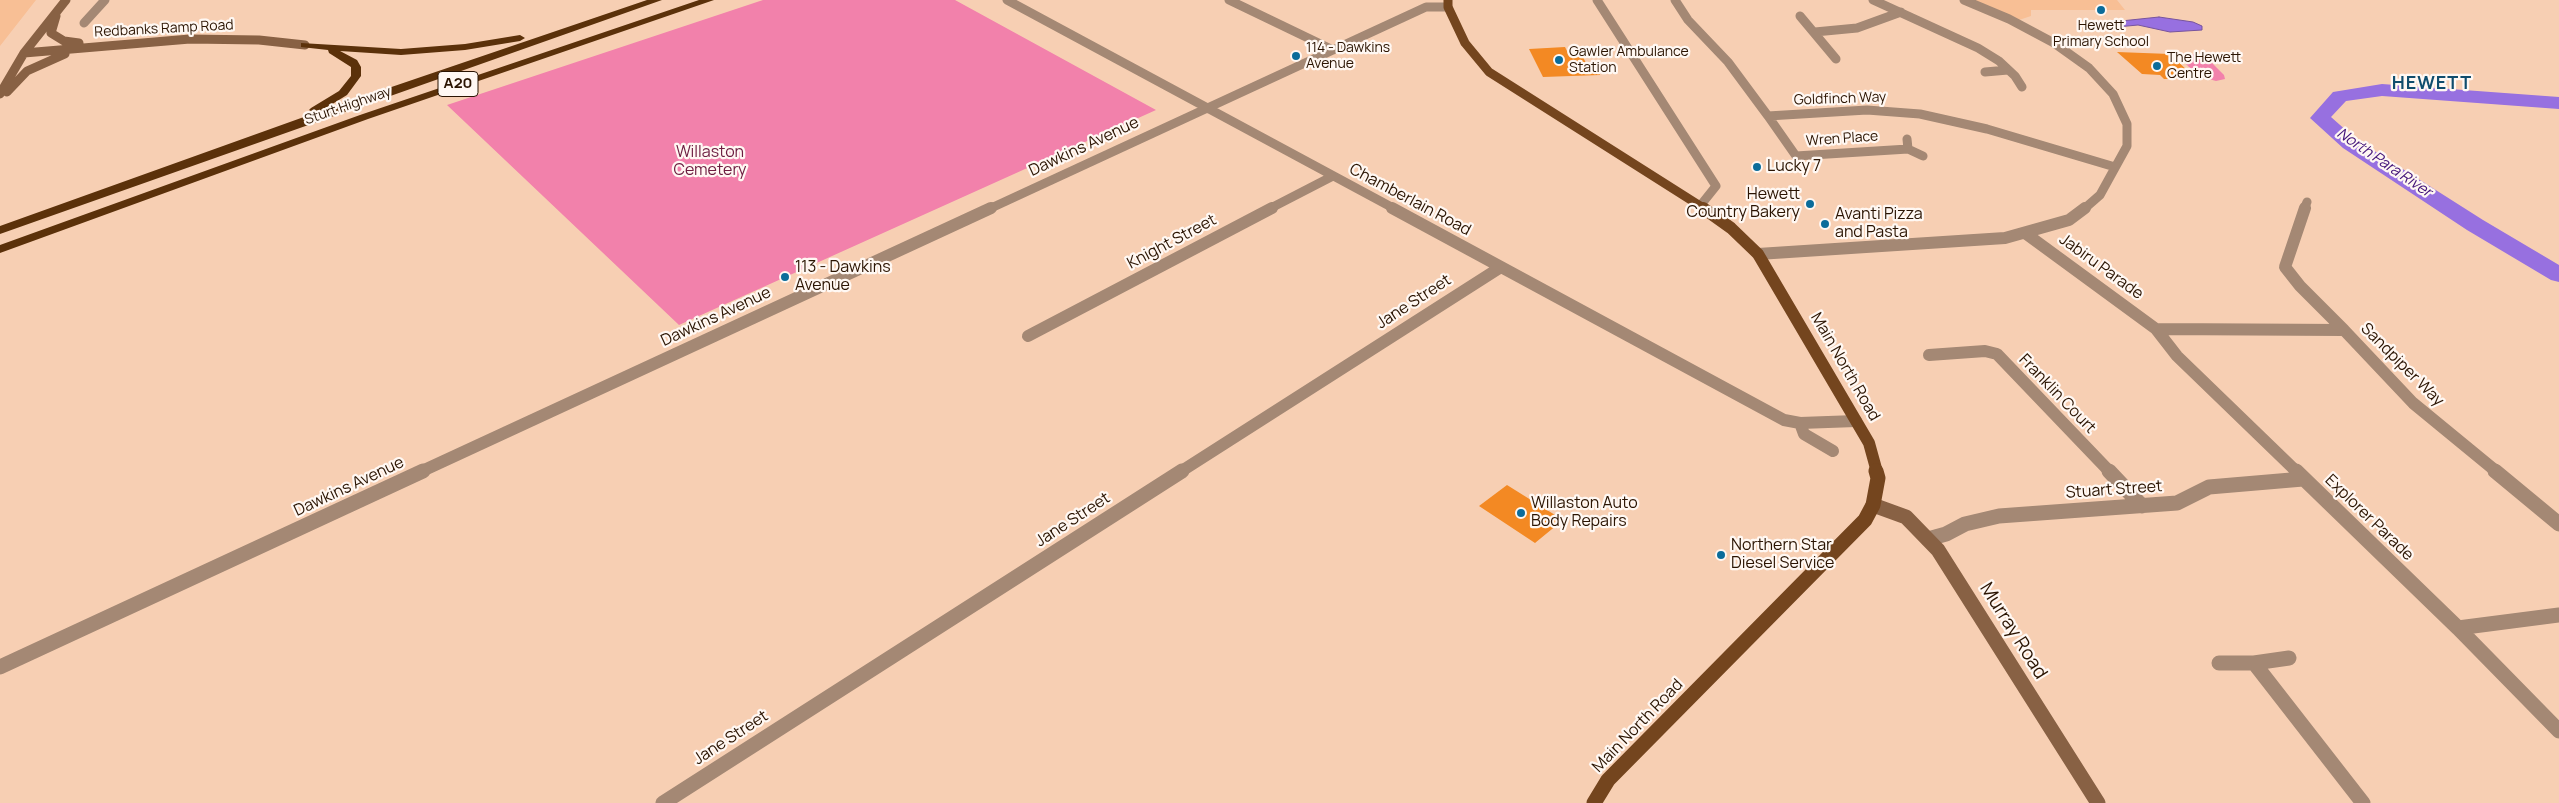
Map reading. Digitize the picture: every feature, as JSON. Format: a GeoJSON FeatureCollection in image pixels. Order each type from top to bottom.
{"type":"FeatureCollection","features":[{"type":"Feature","properties":{"kind":"highway","name":"Sturt Highway"},"geometry":{"type":"LineString","coordinates":[[0,230],[598,19],[657,0]]}},
{"type":"Feature","properties":{"kind":"highway","name":"Sturt Highway"},"geometry":{"type":"LineString","coordinates":[[0,249],[364,116],[709,0]]}},
{"type":"Feature","properties":{"kind":"highway"},"geometry":{"type":"LineString","coordinates":[[305,45],[385,52],[442,50],[516,39],[598,19]]}},
{"type":"Feature","properties":{"kind":"highway"},"geometry":{"type":"LineString","coordinates":[[154,175],[305,114],[335,99],[349,87],[357,72],[351,60],[330,50],[305,45]]}},
{"type":"Feature","properties":{"kind":"main road"},"geometry":{"type":"LineString","coordinates":[[0,94],[24,53],[66,0]]}},
{"type":"Feature","properties":{"kind":"main road","name":"Main North Road"},"geometry":{"type":"LineString","coordinates":[[1448,3],[1465,43],[1489,72],[1700,206],[1731,228],[1758,254],[1856,420],[1868,443],[1878,478],[1873,505],[1865,520],[1608,780],[1594,803]]}},
{"type":"Feature","properties":{"kind":"main road"},"geometry":{"type":"LineString","coordinates":[[59,8],[51,33],[64,40],[94,46]]}},
{"type":"Feature","properties":{"kind":"main road","name":"Redbanks Ramp Road"},"geometry":{"type":"LineString","coordinates":[[24,53],[206,38],[259,40],[305,45]]}},
{"type":"Feature","properties":{"kind":"main road"},"geometry":{"type":"LineString","coordinates":[[0,100],[28,71],[52,58],[94,46]]}},
{"type":"Feature","properties":{"kind":"main road","name":"Murray Road"},"geometry":{"type":"LineString","coordinates":[[1873,505],[1906,517],[1938,550],[2098,803]]}},
{"type":"Feature","properties":{"kind":"street"},"geometry":{"type":"LineString","coordinates":[[84,23],[105,0]]}},
{"type":"Feature","properties":{"kind":"street","name":"Chamberlain Road"},"geometry":{"type":"LineString","coordinates":[[1007,0],[1208,108],[1331,177],[1784,420],[1800,423],[1856,420]]}},
{"type":"Feature","properties":{"kind":"street"},"geometry":{"type":"LineString","coordinates":[[1229,0],[1333,50]]}},
{"type":"Feature","properties":{"kind":"street"},"geometry":{"type":"LineString","coordinates":[[1238,4],[1249,0]]}},
{"type":"Feature","properties":{"kind":"street"},"geometry":{"type":"LineString","coordinates":[[1596,0],[1716,186],[1700,206]]}},
{"type":"Feature","properties":{"kind":"street"},"geometry":{"type":"LineString","coordinates":[[1675,0],[1688,20],[1728,62],[1768,116]]}},
{"type":"Feature","properties":{"kind":"street"},"geometry":{"type":"LineString","coordinates":[[1873,0],[1978,48],[2008,70],[2022,87]]}},
{"type":"Feature","properties":{"kind":"street"},"geometry":{"type":"LineString","coordinates":[[1758,254],[2006,238],[2061,224],[2079,214],[2100,196],[2127,146],[2124,116],[2113,94],[2089,68],[2054,43],[2009,19],[1964,0]]}},
{"type":"Feature","properties":{"kind":"street","name":"Dawkins Avenue"},"geometry":{"type":"LineString","coordinates":[[0,667],[1426,7],[1448,3]]}},
{"type":"Feature","properties":{"kind":"street"},"geometry":{"type":"LineString","coordinates":[[1816,32],[1856,28],[1901,12]]}},
{"type":"Feature","properties":{"kind":"street"},"geometry":{"type":"LineString","coordinates":[[1800,16],[1816,32],[1836,58]]}},
{"type":"Feature","properties":{"kind":"street"},"geometry":{"type":"LineString","coordinates":[[1985,72],[2008,70]]}},
{"type":"Feature","properties":{"kind":"street","name":"Goldfinch Way"},"geometry":{"type":"LineString","coordinates":[[1768,116],[1867,110],[1920,114],[1987,129],[2115,167]]}},
{"type":"Feature","properties":{"kind":"street","name":"Wren Place"},"geometry":{"type":"LineString","coordinates":[[1768,116],[1796,156],[1908,144],[1923,156]]}},
{"type":"Feature","properties":{"kind":"street","name":"Knight Street"},"geometry":{"type":"LineString","coordinates":[[1028,336],[1331,177]]}},
{"type":"Feature","properties":{"kind":"street"},"geometry":{"type":"LineString","coordinates":[[2307,202],[2286,267],[2294,280],[2344,330]]}},
{"type":"Feature","properties":{"kind":"street","name":"Jabiru Parade"},"geometry":{"type":"LineString","coordinates":[[2025,233],[2156,328]]}},
{"type":"Feature","properties":{"kind":"street","name":"Jane Street"},"geometry":{"type":"LineString","coordinates":[[663,803],[1501,267]]}},
{"type":"Feature","properties":{"kind":"street","name":"Sandpiper Way"},"geometry":{"type":"LineString","coordinates":[[2156,328],[2344,330],[2413,403],[2559,524]]}},
{"type":"Feature","properties":{"kind":"street","name":"Explorer Parade"},"geometry":{"type":"LineString","coordinates":[[2156,328],[2177,356],[2458,628],[2559,732]]}},
{"type":"Feature","properties":{"kind":"street","name":"Franklin Court"},"geometry":{"type":"LineString","coordinates":[[1929,355],[1984,351],[1997,354],[2142,506]]}},
{"type":"Feature","properties":{"kind":"street"},"geometry":{"type":"LineString","coordinates":[[1800,423],[1804,434],[1833,451]]}},
{"type":"Feature","properties":{"kind":"street","name":"Stuart Street"},"geometry":{"type":"LineString","coordinates":[[1928,539],[1946,534],[1965,524],[1999,516],[2177,503],[2209,487],[2303,479]]}},
{"type":"Feature","properties":{"kind":"street"},"geometry":{"type":"LineString","coordinates":[[2458,628],[2559,615]]}},
{"type":"Feature","properties":{"kind":"street"},"geometry":{"type":"LineString","coordinates":[[2219,663],[2254,663],[2289,658]]}},
{"type":"Feature","properties":{"kind":"street"},"geometry":{"type":"LineString","coordinates":[[2254,663],[2363,803]]}},
{"type":"Feature","properties":{"kind":"shaded area"},"geometry":{"type":"Polygon","coordinates":[[[0,0],[36,0],[0,46],[0,0]]]}},
{"type":"Feature","properties":{"kind":"shaded area","name":"Hewett Primary School"},"geometry":{"type":"Polygon","coordinates":[[[1972,0],[2117,0],[2125,10],[2031,10],[2031,16],[2019,20],[1972,0]]]}},
{"type":"Feature","properties":{"kind":"shaded area"},"geometry":{"type":"Polygon","coordinates":[[[2159,17],[2193,22],[2202,26],[2202,30],[2170,32],[2138,25],[2096,29],[2083,25],[2159,17]]]}},
{"type":"Feature","properties":{"kind":"green space","name":"Willaston Cemetery"},"geometry":{"type":"Polygon","coordinates":[[[763,0],[955,0],[1156,110],[679,325],[447,105],[763,0]]]}},
{"type":"Feature","properties":{"kind":"green space"},"geometry":{"type":"Polygon","coordinates":[[[2187,53],[2206,57],[2224,75],[2225,79],[2216,81],[2198,76],[2180,58],[2181,54],[2187,53]]]}},
{"type":"Feature","properties":{"kind":"building","name":"Gawler Ambulance Station"},"geometry":{"type":"Polygon","coordinates":[[[1565,47],[1570,57],[1583,57],[1586,63],[1593,63],[1600,75],[1543,77],[1529,49],[1565,47]]]}},
{"type":"Feature","properties":{"kind":"building","name":"The Hewett Centre"},"geometry":{"type":"Polygon","coordinates":[[[2117,52],[2170,54],[2192,75],[2183,75],[2187,79],[2164,79],[2160,75],[2142,74],[2117,52]]]}},
{"type":"Feature","properties":{"kind":"building","name":"Willaston Auto Body Repairs"},"geometry":{"type":"Polygon","coordinates":[[[1507,485],[1563,520],[1535,543],[1479,506],[1507,485]]]}},
{"type":"Feature","properties":{"kind":"waterway","name":"North Para River"},"geometry":{"type":"LineString","coordinates":[[2559,103],[2382,90],[2340,96],[2320,118],[2350,144],[2475,225],[2559,275]]}},
{"type":"Feature","properties":{"kind":"place","name":"Hewett Primary School"},"geometry":{"type":"Point","coordinates":[2101,10]}},
{"type":"Feature","properties":{"kind":"place","name":"114 - Dawkins Avenue"},"geometry":{"type":"Point","coordinates":[1296,56]}},
{"type":"Feature","properties":{"kind":"place","name":"Gawler Ambulance Station"},"geometry":{"type":"Point","coordinates":[1559,60]}},
{"type":"Feature","properties":{"kind":"place","name":"The Hewett Centre"},"geometry":{"type":"Point","coordinates":[2157,66]}},
{"type":"Feature","properties":{"kind":"place","name":"Lucky 7"},"geometry":{"type":"Point","coordinates":[1757,167]}},
{"type":"Feature","properties":{"kind":"place","name":"Hewett Country Bakery"},"geometry":{"type":"Point","coordinates":[1810,204]}},
{"type":"Feature","properties":{"kind":"place","name":"Avanti Pizza and Pasta"},"geometry":{"type":"Point","coordinates":[1825,224]}},
{"type":"Feature","properties":{"kind":"place","name":"113 - Dawkins Avenue"},"geometry":{"type":"Point","coordinates":[785,277]}},
{"type":"Feature","properties":{"kind":"place","name":"Willaston Auto Body Repairs"},"geometry":{"type":"Point","coordinates":[1521,513]}},
{"type":"Feature","properties":{"kind":"place","name":"Northern Star Diesel Service"},"geometry":{"type":"Point","coordinates":[1721,555]}},
{"type":"Feature","properties":{"kind":"district","name":"HEWETT"},"geometry":{"type":"Point","coordinates":[2432,84]}}]}
